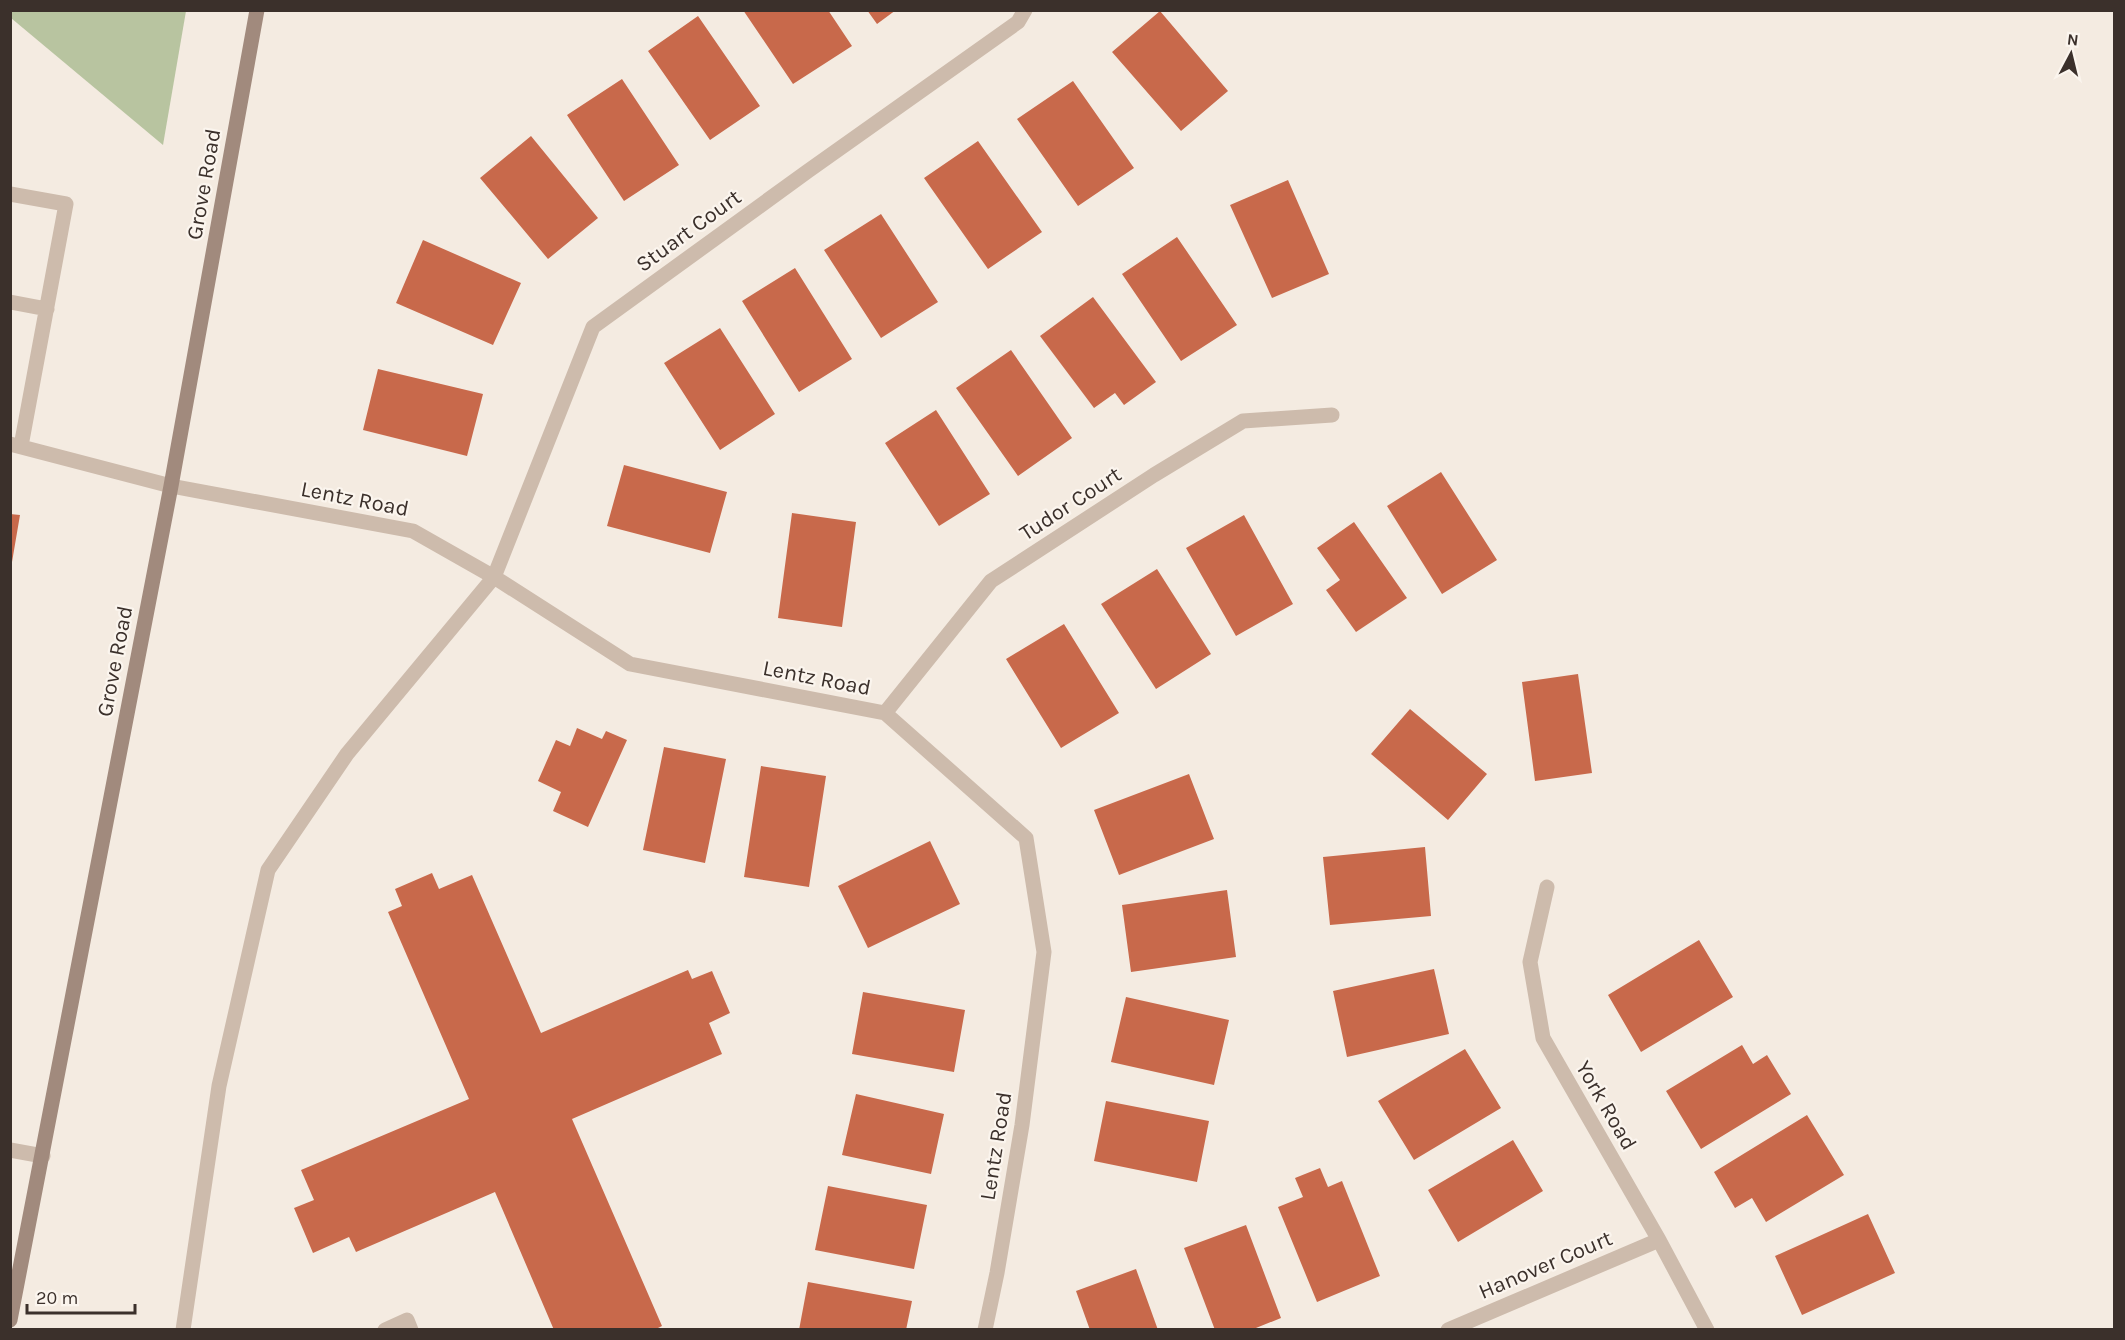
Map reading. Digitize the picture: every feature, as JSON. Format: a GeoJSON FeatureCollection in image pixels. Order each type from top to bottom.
{"type":"FeatureCollection","features":[{"type":"Feature","properties":{"kind":"main road","name":"Grove Road"},"geometry":{"type":"LineString","coordinates":[[10,1320],[171,486],[257,10]]}},
{"type":"Feature","properties":{"kind":"street","name":"Stuart Court"},"geometry":{"type":"LineString","coordinates":[[183,1329],[219,1086],[268,870],[347,754],[494,577],[592,327],[1018,22],[1025,10]]}},
{"type":"Feature","properties":{"kind":"street"},"geometry":{"type":"LineString","coordinates":[[10,194],[66,204],[47,309],[16,445]]}},
{"type":"Feature","properties":{"kind":"street"},"geometry":{"type":"LineString","coordinates":[[10,302],[47,309]]}},
{"type":"Feature","properties":{"kind":"street","name":"Tudor Court"},"geometry":{"type":"LineString","coordinates":[[885,713],[991,581],[1154,475],[1243,421],[1332,415]]}},
{"type":"Feature","properties":{"kind":"street","name":"Lentz Road"},"geometry":{"type":"LineString","coordinates":[[16,445],[171,486],[413,531],[494,577],[630,664],[885,713],[1026,838],[1044,952],[1022,1125],[997,1274],[985,1329]]}},
{"type":"Feature","properties":{"kind":"street","name":"York Road"},"geometry":{"type":"LineString","coordinates":[[1548,887],[1530,962],[1543,1038],[1659,1240],[1707,1329]]}},
{"type":"Feature","properties":{"kind":"street"},"geometry":{"type":"LineString","coordinates":[[10,1150],[43,1156]]}},
{"type":"Feature","properties":{"kind":"street","name":"Hanover Court"},"geometry":{"type":"LineString","coordinates":[[1448,1329],[1659,1240]]}},
{"type":"Feature","properties":{"kind":"street"},"geometry":{"type":"LineString","coordinates":[[385,1329],[407,1320],[411,1329]]}},
{"type":"Feature","properties":{"kind":"green space"},"geometry":{"type":"Polygon","coordinates":[[[10,11],[186,11],[163,145],[11,18],[10,11]]]}},
{"type":"Feature","properties":{"kind":"building"},"geometry":{"type":"Polygon","coordinates":[[[743,10],[828,10],[852,46],[793,84],[743,10]]]}},
{"type":"Feature","properties":{"kind":"building"},"geometry":{"type":"Polygon","coordinates":[[[867,10],[896,10],[877,24],[867,10]]]}},
{"type":"Feature","properties":{"kind":"building"},"geometry":{"type":"Polygon","coordinates":[[[1160,11],[1228,91],[1181,131],[1112,52],[1160,11]]]}},
{"type":"Feature","properties":{"kind":"building"},"geometry":{"type":"Polygon","coordinates":[[[698,16],[760,106],[710,140],[648,51],[698,16]]]}},
{"type":"Feature","properties":{"kind":"building"},"geometry":{"type":"Polygon","coordinates":[[[622,79],[679,165],[624,201],[567,115],[622,79]]]}},
{"type":"Feature","properties":{"kind":"building"},"geometry":{"type":"Polygon","coordinates":[[[1073,81],[1134,168],[1078,206],[1017,119],[1073,81]]]}},
{"type":"Feature","properties":{"kind":"building"},"geometry":{"type":"Polygon","coordinates":[[[531,136],[598,218],[548,259],[480,178],[531,136]]]}},
{"type":"Feature","properties":{"kind":"building"},"geometry":{"type":"Polygon","coordinates":[[[978,141],[1042,232],[988,269],[924,178],[978,141]]]}},
{"type":"Feature","properties":{"kind":"building"},"geometry":{"type":"Polygon","coordinates":[[[1288,180],[1329,274],[1272,298],[1230,205],[1288,180]]]}},
{"type":"Feature","properties":{"kind":"building"},"geometry":{"type":"Polygon","coordinates":[[[881,214],[938,302],[881,338],[824,250],[881,214]]]}},
{"type":"Feature","properties":{"kind":"building"},"geometry":{"type":"Polygon","coordinates":[[[1177,237],[1237,325],[1181,361],[1122,274],[1177,237]]]}},
{"type":"Feature","properties":{"kind":"building"},"geometry":{"type":"Polygon","coordinates":[[[423,240],[521,283],[493,345],[396,303],[423,240]]]}},
{"type":"Feature","properties":{"kind":"building"},"geometry":{"type":"Polygon","coordinates":[[[795,268],[852,359],[799,392],[742,301],[795,268]]]}},
{"type":"Feature","properties":{"kind":"building"},"geometry":{"type":"Polygon","coordinates":[[[1093,297],[1156,382],[1124,405],[1115,393],[1094,408],[1040,336],[1093,297]]]}},
{"type":"Feature","properties":{"kind":"building"},"geometry":{"type":"Polygon","coordinates":[[[720,328],[775,414],[720,450],[664,363],[720,328]]]}},
{"type":"Feature","properties":{"kind":"building"},"geometry":{"type":"Polygon","coordinates":[[[1011,350],[1072,438],[1018,476],[956,388],[1011,350]]]}},
{"type":"Feature","properties":{"kind":"building"},"geometry":{"type":"Polygon","coordinates":[[[378,369],[483,394],[467,456],[363,430],[378,369]]]}},
{"type":"Feature","properties":{"kind":"building"},"geometry":{"type":"Polygon","coordinates":[[[936,410],[990,494],[939,526],[885,443],[936,410]]]}},
{"type":"Feature","properties":{"kind":"building"},"geometry":{"type":"Polygon","coordinates":[[[624,465],[727,492],[710,553],[607,526],[624,465]]]}},
{"type":"Feature","properties":{"kind":"building"},"geometry":{"type":"Polygon","coordinates":[[[1441,472],[1497,560],[1442,594],[1387,506],[1441,472]]]}},
{"type":"Feature","properties":{"kind":"building"},"geometry":{"type":"Polygon","coordinates":[[[792,513],[856,522],[842,627],[778,618],[792,513]]]}},
{"type":"Feature","properties":{"kind":"building"},"geometry":{"type":"Polygon","coordinates":[[[10,514],[20,515],[12,562],[10,561],[10,514]]]}},
{"type":"Feature","properties":{"kind":"building"},"geometry":{"type":"Polygon","coordinates":[[[1244,515],[1293,604],[1236,636],[1186,548],[1244,515]]]}},
{"type":"Feature","properties":{"kind":"building"},"geometry":{"type":"Polygon","coordinates":[[[1354,522],[1407,598],[1356,632],[1326,590],[1340,580],[1317,548],[1354,522]]]}},
{"type":"Feature","properties":{"kind":"building"},"geometry":{"type":"Polygon","coordinates":[[[1157,569],[1211,654],[1156,689],[1101,604],[1157,569]]]}},
{"type":"Feature","properties":{"kind":"building"},"geometry":{"type":"Polygon","coordinates":[[[1064,624],[1119,713],[1061,748],[1006,659],[1064,624]]]}},
{"type":"Feature","properties":{"kind":"building"},"geometry":{"type":"Polygon","coordinates":[[[1578,674],[1592,773],[1535,781],[1522,682],[1578,674]]]}},
{"type":"Feature","properties":{"kind":"building"},"geometry":{"type":"Polygon","coordinates":[[[1410,709],[1487,774],[1448,820],[1371,754],[1410,709]]]}},
{"type":"Feature","properties":{"kind":"building"},"geometry":{"type":"Polygon","coordinates":[[[577,728],[602,739],[606,731],[627,740],[588,827],[553,811],[561,792],[538,781],[556,740],[570,746],[577,728]]]}},
{"type":"Feature","properties":{"kind":"building"},"geometry":{"type":"Polygon","coordinates":[[[664,747],[726,759],[705,863],[643,850],[664,747]]]}},
{"type":"Feature","properties":{"kind":"building"},"geometry":{"type":"Polygon","coordinates":[[[761,766],[826,776],[809,887],[744,877],[761,766]]]}},
{"type":"Feature","properties":{"kind":"building"},"geometry":{"type":"Polygon","coordinates":[[[1189,774],[1214,839],[1119,875],[1094,810],[1189,774]]]}},
{"type":"Feature","properties":{"kind":"building"},"geometry":{"type":"Polygon","coordinates":[[[930,841],[960,904],[868,948],[838,886],[930,841]]]}},
{"type":"Feature","properties":{"kind":"building"},"geometry":{"type":"Polygon","coordinates":[[[1425,847],[1431,916],[1330,925],[1323,857],[1425,847]]]}},
{"type":"Feature","properties":{"kind":"building"},"geometry":{"type":"Polygon","coordinates":[[[432,873],[439,889],[472,875],[541,1033],[688,970],[692,979],[712,971],[730,1013],[709,1023],[722,1054],[572,1119],[662,1326],[654,1330],[554,1330],[495,1192],[356,1252],[349,1237],[313,1253],[294,1208],[314,1200],[301,1170],[469,1099],[388,912],[402,906],[395,889],[432,873]]]}},
{"type":"Feature","properties":{"kind":"building"},"geometry":{"type":"Polygon","coordinates":[[[1227,890],[1236,957],[1131,972],[1122,905],[1227,890]]]}},
{"type":"Feature","properties":{"kind":"building"},"geometry":{"type":"Polygon","coordinates":[[[1699,940],[1733,997],[1641,1052],[1608,995],[1699,940]]]}},
{"type":"Feature","properties":{"kind":"building"},"geometry":{"type":"Polygon","coordinates":[[[1434,969],[1449,1034],[1347,1057],[1333,991],[1434,969]]]}},
{"type":"Feature","properties":{"kind":"building"},"geometry":{"type":"Polygon","coordinates":[[[863,992],[965,1010],[954,1072],[852,1054],[863,992]]]}},
{"type":"Feature","properties":{"kind":"building"},"geometry":{"type":"Polygon","coordinates":[[[1126,997],[1229,1020],[1214,1085],[1111,1062],[1126,997]]]}},
{"type":"Feature","properties":{"kind":"building"},"geometry":{"type":"Polygon","coordinates":[[[1742,1045],[1753,1064],[1767,1055],[1791,1094],[1701,1149],[1666,1091],[1742,1045]]]}},
{"type":"Feature","properties":{"kind":"building"},"geometry":{"type":"Polygon","coordinates":[[[1465,1049],[1501,1108],[1414,1160],[1378,1101],[1465,1049]]]}},
{"type":"Feature","properties":{"kind":"building"},"geometry":{"type":"Polygon","coordinates":[[[856,1094],[944,1114],[931,1174],[842,1155],[856,1094]]]}},
{"type":"Feature","properties":{"kind":"building"},"geometry":{"type":"Polygon","coordinates":[[[1106,1101],[1209,1121],[1197,1182],[1094,1161],[1106,1101]]]}},
{"type":"Feature","properties":{"kind":"building"},"geometry":{"type":"Polygon","coordinates":[[[1807,1115],[1844,1175],[1766,1222],[1752,1198],[1735,1208],[1714,1172],[1807,1115]]]}},
{"type":"Feature","properties":{"kind":"building"},"geometry":{"type":"Polygon","coordinates":[[[1513,1140],[1543,1191],[1458,1242],[1428,1190],[1513,1140]]]}},
{"type":"Feature","properties":{"kind":"building"},"geometry":{"type":"Polygon","coordinates":[[[1320,1168],[1328,1187],[1342,1181],[1380,1276],[1317,1302],[1278,1207],[1303,1197],[1295,1178],[1320,1168]]]}},
{"type":"Feature","properties":{"kind":"building"},"geometry":{"type":"Polygon","coordinates":[[[828,1186],[927,1205],[914,1269],[815,1250],[828,1186]]]}},
{"type":"Feature","properties":{"kind":"building"},"geometry":{"type":"Polygon","coordinates":[[[1868,1214],[1895,1273],[1802,1315],[1775,1256],[1868,1214]]]}},
{"type":"Feature","properties":{"kind":"building"},"geometry":{"type":"Polygon","coordinates":[[[1246,1225],[1281,1318],[1251,1330],[1215,1330],[1184,1248],[1246,1225]]]}},
{"type":"Feature","properties":{"kind":"building"},"geometry":{"type":"Polygon","coordinates":[[[1136,1269],[1158,1330],[1090,1330],[1076,1291],[1136,1269]]]}},
{"type":"Feature","properties":{"kind":"building"},"geometry":{"type":"Polygon","coordinates":[[[808,1282],[912,1301],[906,1330],[799,1330],[808,1282]]]}}]}
